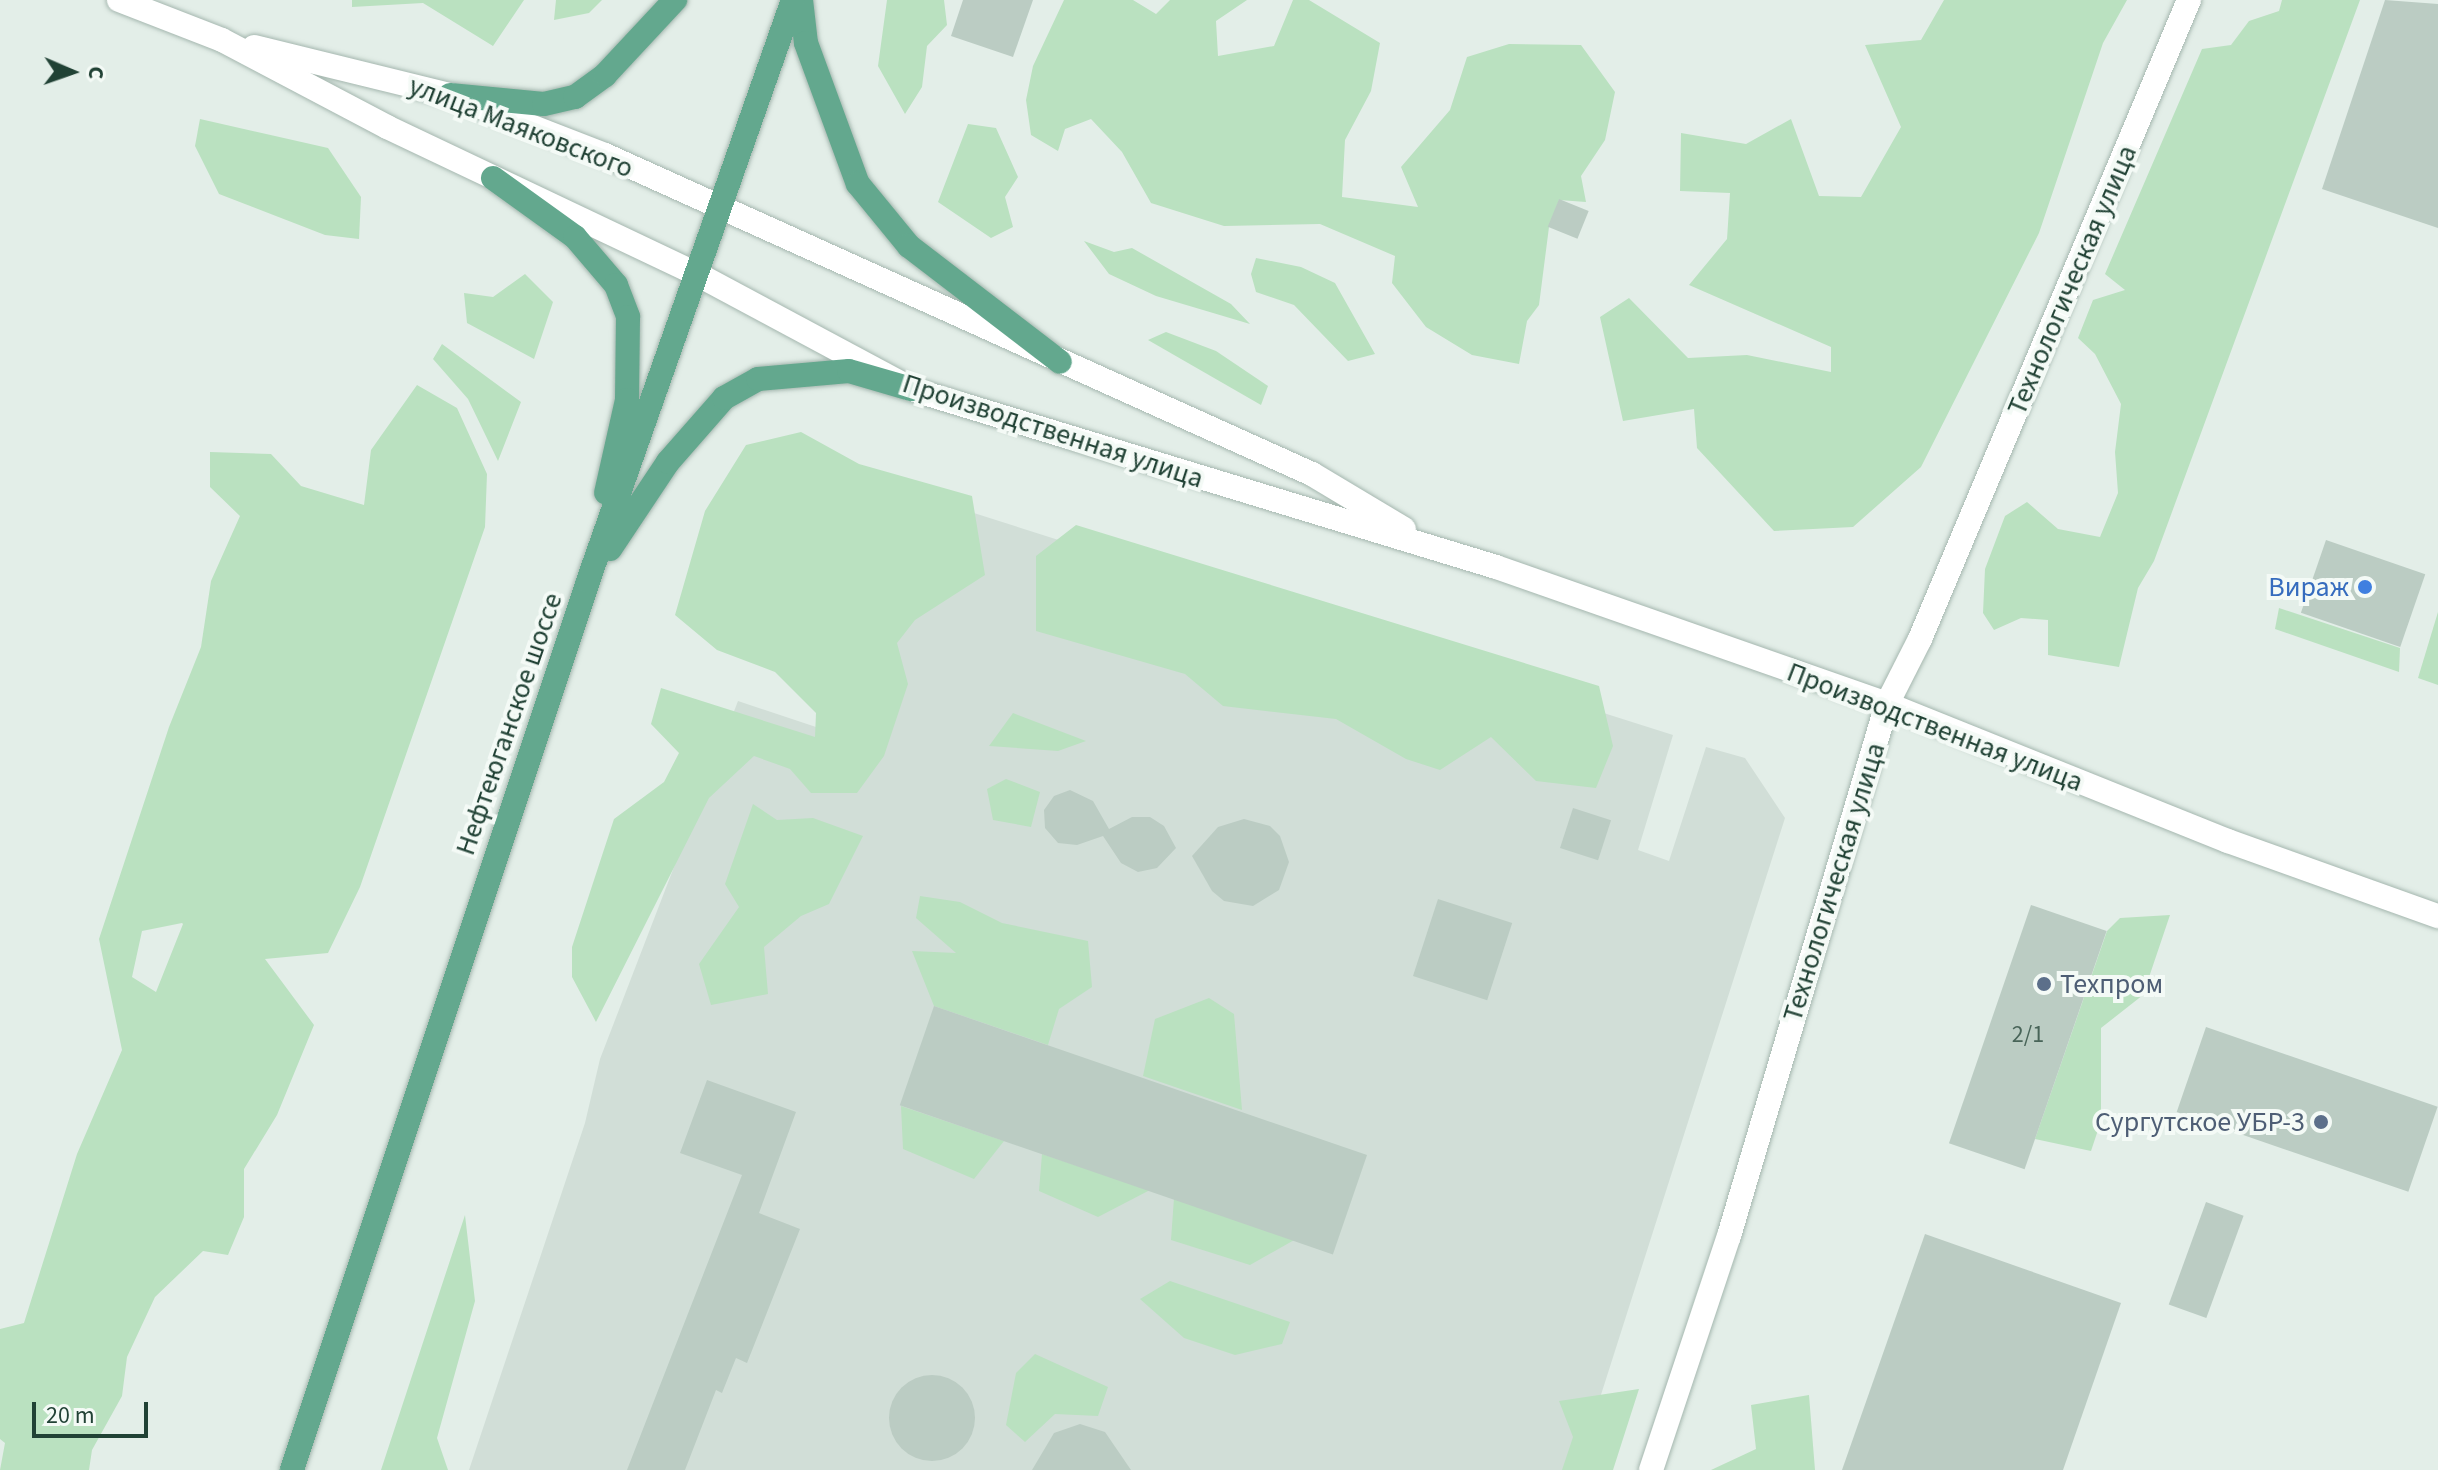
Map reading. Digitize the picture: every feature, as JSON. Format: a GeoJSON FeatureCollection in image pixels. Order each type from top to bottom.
{"type":"FeatureCollection","features":[{"type":"Feature","properties":{"kind":"main road","name":"улица Маяковского"},"geometry":{"type":"LineString","coordinates":[[119,0],[222,40],[493,178],[695,273]]}},
{"type":"Feature","properties":{"kind":"main road"},"geometry":{"type":"LineString","coordinates":[[450,95],[544,104],[575,97],[605,75],[675,0]]}},
{"type":"Feature","properties":{"kind":"main road","name":"Нефтеюганское шоссе"},"geometry":{"type":"LineString","coordinates":[[292,1470],[588,581],[793,0]]}},
{"type":"Feature","properties":{"kind":"main road"},"geometry":{"type":"LineString","coordinates":[[801,0],[806,43],[858,184],[909,246],[1060,362]]}},
{"type":"Feature","properties":{"kind":"main road","name":"Технологическая улица"},"geometry":{"type":"LineString","coordinates":[[1651,1470],[1729,1236],[1887,704],[1926,625],[2189,0]]}},
{"type":"Feature","properties":{"kind":"main road","name":"улица Маяковского"},"geometry":{"type":"LineString","coordinates":[[222,40],[450,95],[605,155],[719,211]]}},
{"type":"Feature","properties":{"kind":"main road"},"geometry":{"type":"LineString","coordinates":[[493,178],[575,237],[616,285],[628,317],[627,400],[588,581]]}},
{"type":"Feature","properties":{"kind":"main road","name":"Производственная улица"},"geometry":{"type":"LineString","coordinates":[[719,211],[1312,474],[1430,545]]}},
{"type":"Feature","properties":{"kind":"main road","name":"Производственная улица"},"geometry":{"type":"LineString","coordinates":[[695,273],[911,389],[1430,545],[1887,704],[2228,841],[2438,916]]}},
{"type":"Feature","properties":{"kind":"main road"},"geometry":{"type":"LineString","coordinates":[[588,581],[668,462],[724,398],[758,379],[793,372],[849,371],[911,389]]}},
{"type":"Feature","properties":{"kind":"shaded area"},"geometry":{"type":"Polygon","coordinates":[[[829,467],[1673,735],[1638,850],[1669,861],[1706,747],[1745,758],[1785,818],[1577,1470],[469,1470],[585,1123],[600,1059],[738,701],[837,734],[829,467]]]}},
{"type":"Feature","properties":{"kind":"green space"},"geometry":{"type":"Polygon","coordinates":[[[352,0],[524,0],[493,46],[423,3],[352,7],[352,0]]]}},
{"type":"Feature","properties":{"kind":"green space"},"geometry":{"type":"Polygon","coordinates":[[[556,0],[602,0],[589,13],[554,20],[556,0]]]}},
{"type":"Feature","properties":{"kind":"green space"},"geometry":{"type":"Polygon","coordinates":[[[887,0],[944,0],[947,25],[927,46],[922,87],[905,114],[878,66],[887,0]]]}},
{"type":"Feature","properties":{"kind":"green space"},"geometry":{"type":"Polygon","coordinates":[[[1064,0],[1133,0],[1156,14],[1170,0],[1247,0],[1216,21],[1218,56],[1274,46],[1293,0],[1309,0],[1380,43],[1371,91],[1345,140],[1342,197],[1418,207],[1401,167],[1450,110],[1467,57],[1509,44],[1581,45],[1615,92],[1605,140],[1581,176],[1586,202],[1559,200],[1549,227],[1539,305],[1527,321],[1519,364],[1472,355],[1426,327],[1392,283],[1395,256],[1320,224],[1224,226],[1151,203],[1122,152],[1091,119],[1065,129],[1058,151],[1031,135],[1026,100],[1033,66],[1064,0]]]}},
{"type":"Feature","properties":{"kind":"green space"},"geometry":{"type":"Polygon","coordinates":[[[1944,0],[2127,0],[2103,43],[2039,233],[1921,467],[1853,527],[1774,531],[1697,448],[1694,409],[1623,421],[1600,317],[1629,298],[1688,358],[1747,355],[1831,372],[1831,347],[1689,285],[1727,239],[1730,193],[1680,191],[1681,133],[1746,144],[1791,119],[1819,196],[1861,197],[1901,127],[1865,45],[1921,40],[1944,0]]]}},
{"type":"Feature","properties":{"kind":"green space"},"geometry":{"type":"Polygon","coordinates":[[[2282,0],[2360,0],[2154,561],[2138,588],[2119,667],[2048,655],[2048,620],[2021,618],[1994,630],[1983,613],[1985,569],[2005,516],[2027,502],[2058,529],[2100,537],[2118,493],[2115,452],[2121,404],[2095,354],[2078,338],[2093,300],[2125,290],[2105,274],[2202,49],[2231,45],[2249,21],[2279,11],[2282,0]]]}},
{"type":"Feature","properties":{"kind":"green space"},"geometry":{"type":"Polygon","coordinates":[[[200,119],[328,148],[361,197],[359,239],[325,235],[219,194],[195,146],[200,119]]]}},
{"type":"Feature","properties":{"kind":"green space"},"geometry":{"type":"Polygon","coordinates":[[[968,124],[996,128],[1018,177],[1005,197],[1013,227],[991,238],[938,202],[968,124]]]}},
{"type":"Feature","properties":{"kind":"green space"},"geometry":{"type":"Polygon","coordinates":[[[1084,241],[1114,252],[1132,248],[1231,304],[1250,324],[1156,296],[1109,274],[1084,241]]]}},
{"type":"Feature","properties":{"kind":"green space"},"geometry":{"type":"Polygon","coordinates":[[[1256,258],[1301,267],[1335,283],[1375,354],[1348,361],[1294,305],[1256,292],[1251,274],[1256,258]]]}},
{"type":"Feature","properties":{"kind":"green space"},"geometry":{"type":"Polygon","coordinates":[[[525,274],[553,302],[534,359],[467,323],[464,293],[493,297],[525,274]]]}},
{"type":"Feature","properties":{"kind":"green space"},"geometry":{"type":"Polygon","coordinates":[[[1166,332],[1216,351],[1268,386],[1261,405],[1148,340],[1166,332]]]}},
{"type":"Feature","properties":{"kind":"green space"},"geometry":{"type":"Polygon","coordinates":[[[442,344],[521,402],[498,461],[468,399],[433,359],[442,344]]]}},
{"type":"Feature","properties":{"kind":"green space"},"geometry":{"type":"Polygon","coordinates":[[[417,385],[457,408],[487,474],[485,527],[360,887],[328,953],[265,959],[314,1025],[277,1115],[244,1169],[244,1217],[228,1255],[203,1251],[155,1297],[127,1357],[122,1396],[92,1450],[89,1470],[0,1470],[5,1443],[0,1439],[0,1329],[24,1323],[77,1154],[122,1050],[99,939],[169,727],[201,647],[211,581],[240,516],[210,487],[210,452],[271,454],[301,486],[364,505],[371,450],[417,385]],[[183,924],[142,931],[132,977],[156,992],[183,924]]]}},
{"type":"Feature","properties":{"kind":"green space"},"geometry":{"type":"Polygon","coordinates":[[[801,432],[859,464],[972,496],[985,575],[915,620],[897,643],[908,684],[884,756],[857,793],[811,793],[790,769],[754,756],[709,798],[596,1022],[572,977],[572,947],[614,819],[664,782],[679,753],[651,724],[661,688],[815,737],[816,713],[775,672],[717,650],[675,615],[705,511],[746,445],[801,432]]]}},
{"type":"Feature","properties":{"kind":"green space"},"geometry":{"type":"Polygon","coordinates":[[[1076,525],[1599,686],[1613,746],[1596,788],[1536,781],[1491,737],[1440,770],[1406,759],[1336,719],[1223,706],[1185,674],[1036,631],[1036,556],[1076,525]]]}},
{"type":"Feature","properties":{"kind":"green space"},"geometry":{"type":"Polygon","coordinates":[[[2279,608],[2400,648],[2399,672],[2275,629],[2279,608]]]}},
{"type":"Feature","properties":{"kind":"green space"},"geometry":{"type":"Polygon","coordinates":[[[2438,612],[2438,685],[2418,678],[2438,612]]]}},
{"type":"Feature","properties":{"kind":"green space"},"geometry":{"type":"Polygon","coordinates":[[[1013,713],[1086,741],[1058,751],[989,746],[1013,713]]]}},
{"type":"Feature","properties":{"kind":"green space"},"geometry":{"type":"Polygon","coordinates":[[[1006,779],[1040,792],[1031,827],[993,820],[987,789],[1006,779]]]}},
{"type":"Feature","properties":{"kind":"green space"},"geometry":{"type":"Polygon","coordinates":[[[753,804],[777,820],[813,818],[863,836],[829,904],[801,916],[764,947],[768,994],[711,1005],[699,964],[739,907],[725,884],[753,804]]]}},
{"type":"Feature","properties":{"kind":"green space"},"geometry":{"type":"Polygon","coordinates":[[[920,896],[960,902],[1002,923],[1088,941],[1092,987],[1059,1009],[1048,1045],[934,1006],[912,951],[956,953],[916,918],[920,896]]]}},
{"type":"Feature","properties":{"kind":"green space"},"geometry":{"type":"Polygon","coordinates":[[[2170,915],[2143,995],[2101,1028],[2101,1121],[2091,1151],[2035,1139],[2107,931],[2120,918],[2170,915]]]}},
{"type":"Feature","properties":{"kind":"green space"},"geometry":{"type":"Polygon","coordinates":[[[1209,998],[1234,1014],[1242,1110],[1143,1076],[1155,1019],[1209,998]]]}},
{"type":"Feature","properties":{"kind":"green space"},"geometry":{"type":"Polygon","coordinates":[[[901,1106],[1004,1141],[974,1179],[903,1149],[901,1106]]]}},
{"type":"Feature","properties":{"kind":"green space"},"geometry":{"type":"Polygon","coordinates":[[[1042,1154],[1150,1190],[1098,1217],[1039,1191],[1042,1154]]]}},
{"type":"Feature","properties":{"kind":"green space"},"geometry":{"type":"Polygon","coordinates":[[[1174,1198],[1296,1239],[1250,1265],[1171,1240],[1174,1198]]]}},
{"type":"Feature","properties":{"kind":"green space"},"geometry":{"type":"Polygon","coordinates":[[[465,1215],[475,1301],[437,1438],[448,1470],[381,1470],[465,1215]]]}},
{"type":"Feature","properties":{"kind":"green space"},"geometry":{"type":"Polygon","coordinates":[[[1170,1281],[1290,1322],[1282,1344],[1235,1355],[1184,1338],[1140,1299],[1170,1281]]]}},
{"type":"Feature","properties":{"kind":"green space"},"geometry":{"type":"Polygon","coordinates":[[[1035,1354],[1108,1387],[1098,1416],[1055,1414],[1025,1442],[1006,1425],[1016,1373],[1035,1354]]]}},
{"type":"Feature","properties":{"kind":"green space"},"geometry":{"type":"Polygon","coordinates":[[[1639,1389],[1613,1470],[1562,1470],[1573,1437],[1559,1401],[1639,1389]]]}},
{"type":"Feature","properties":{"kind":"green space"},"geometry":{"type":"Polygon","coordinates":[[[1809,1395],[1815,1470],[1711,1470],[1756,1449],[1751,1405],[1809,1395]]]}},
{"type":"Feature","properties":{"kind":"building"},"geometry":{"type":"Polygon","coordinates":[[[963,0],[1033,0],[1013,57],[951,36],[963,0]]]}},
{"type":"Feature","properties":{"kind":"building"},"geometry":{"type":"Polygon","coordinates":[[[2385,0],[2438,4],[2438,228],[2322,189],[2385,0]]]}},
{"type":"Feature","properties":{"kind":"building"},"geometry":{"type":"Polygon","coordinates":[[[1559,199],[1589,211],[1577,239],[1548,227],[1559,199]]]}},
{"type":"Feature","properties":{"kind":"building","name":"Вираж"},"geometry":{"type":"Polygon","coordinates":[[[2326,540],[2425,574],[2400,647],[2301,613],[2326,540]]]}},
{"type":"Feature","properties":{"kind":"building"},"geometry":{"type":"Polygon","coordinates":[[[1070,790],[1093,801],[1109,829],[1132,817],[1150,817],[1164,826],[1176,848],[1157,868],[1138,872],[1121,863],[1103,836],[1077,845],[1058,843],[1045,828],[1044,810],[1054,796],[1070,790]]]}},
{"type":"Feature","properties":{"kind":"building"},"geometry":{"type":"Polygon","coordinates":[[[1573,808],[1611,820],[1598,860],[1560,848],[1573,808]]]}},
{"type":"Feature","properties":{"kind":"building"},"geometry":{"type":"Polygon","coordinates":[[[1244,819],[1270,826],[1280,836],[1289,862],[1279,890],[1253,906],[1224,901],[1212,891],[1192,856],[1218,827],[1244,819]]]}},
{"type":"Feature","properties":{"kind":"building"},"geometry":{"type":"Polygon","coordinates":[[[1438,899],[1512,923],[1487,1000],[1413,976],[1438,899]]]}},
{"type":"Feature","properties":{"kind":"building"},"geometry":{"type":"Polygon","coordinates":[[[2031,905],[2107,931],[2025,1169],[1949,1143],[2031,905]]]}},
{"type":"Feature","properties":{"kind":"building"},"geometry":{"type":"Polygon","coordinates":[[[934,1006],[1367,1155],[1333,1254],[900,1105],[934,1006]]]}},
{"type":"Feature","properties":{"kind":"building","name":"Сургутское УБР-3"},"geometry":{"type":"Polygon","coordinates":[[[2206,1027],[2438,1107],[2408,1192],[2177,1112],[2206,1027]]]}},
{"type":"Feature","properties":{"kind":"building"},"geometry":{"type":"Polygon","coordinates":[[[707,1080],[796,1112],[759,1213],[800,1229],[747,1363],[736,1358],[722,1393],[716,1390],[685,1470],[627,1470],[742,1175],[680,1153],[707,1080]]]}},
{"type":"Feature","properties":{"kind":"building"},"geometry":{"type":"Polygon","coordinates":[[[2206,1202],[2244,1216],[2206,1318],[2169,1304],[2206,1202]]]}},
{"type":"Feature","properties":{"kind":"building"},"geometry":{"type":"Polygon","coordinates":[[[1925,1234],[2121,1303],[2063,1470],[1842,1470],[1925,1234]]]}},
{"type":"Feature","properties":{"kind":"building"},"geometry":{"type":"Polygon","coordinates":[[[924,1375],[940,1375],[963,1387],[972,1401],[975,1418],[972,1435],[963,1449],[940,1461],[924,1461],[908,1454],[896,1442],[889,1426],[889,1410],[896,1394],[908,1382],[924,1375]]]}},
{"type":"Feature","properties":{"kind":"building"},"geometry":{"type":"Polygon","coordinates":[[[1080,1424],[1105,1432],[1131,1470],[1032,1470],[1054,1433],[1080,1424]]]}},
{"type":"Feature","properties":{"kind":"place","name":"Вираж"},"geometry":{"type":"Point","coordinates":[2365,587]}},
{"type":"Feature","properties":{"kind":"place","name":"Техпром"},"geometry":{"type":"Point","coordinates":[2044,984]}},
{"type":"Feature","properties":{"kind":"place","name":"Сургутское УБР-3"},"geometry":{"type":"Point","coordinates":[2321,1122]}}]}
